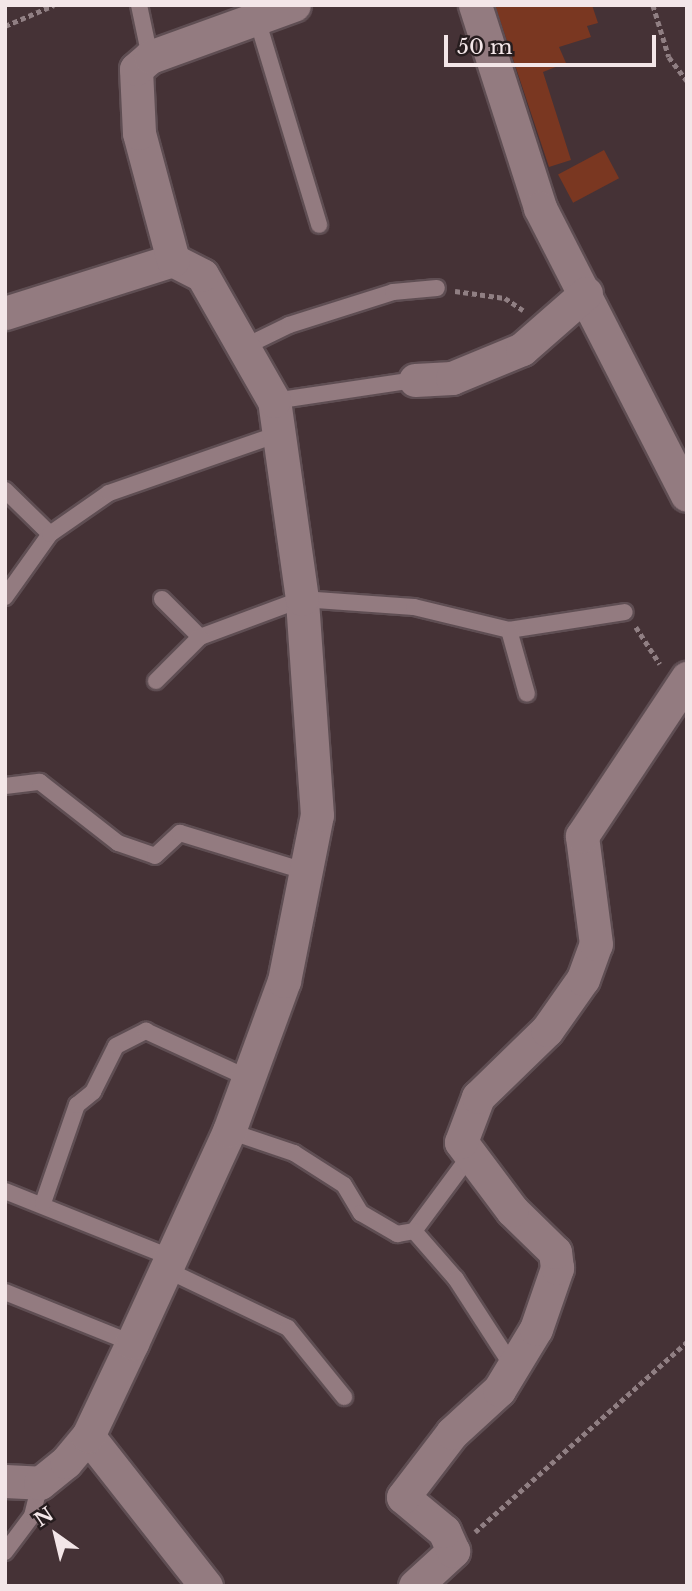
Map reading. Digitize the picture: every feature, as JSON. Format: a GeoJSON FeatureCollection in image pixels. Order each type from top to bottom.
{"type":"FeatureCollection","features":[{"type":"Feature","properties":{"kind":"street"},"geometry":{"type":"LineString","coordinates":[[173,260],[139,134],[136,69],[150,57],[294,5]]}},
{"type":"Feature","properties":{"kind":"street"},"geometry":{"type":"LineString","coordinates":[[475,5],[540,208],[586,293],[687,495]]}},
{"type":"Feature","properties":{"kind":"street"},"geometry":{"type":"LineString","coordinates":[[5,313],[173,260],[202,275],[246,346],[277,417],[302,599],[317,815],[284,981],[229,1131],[132,1343],[88,1436],[40,1483],[5,1481]]}},
{"type":"Feature","properties":{"kind":"street"},"geometry":{"type":"LineString","coordinates":[[415,380],[452,378],[550,331],[586,293]]}},
{"type":"Feature","properties":{"kind":"street"},"geometry":{"type":"LineString","coordinates":[[415,1586],[453,1551],[444,1531],[403,1497],[513,1367],[536,1329],[557,1268],[555,1252],[512,1210],[472,1153],[461,1142],[478,1097],[547,1030],[583,979],[596,944],[582,836],[683,684]]}},
{"type":"Feature","properties":{"kind":"street"},"geometry":{"type":"LineString","coordinates":[[88,1436],[206,1586]]}},
{"type":"Feature","properties":{"kind":"lane"},"geometry":{"type":"LineString","coordinates":[[139,5],[150,57]]}},
{"type":"Feature","properties":{"kind":"lane"},"geometry":{"type":"LineString","coordinates":[[257,19],[319,226]]}},
{"type":"Feature","properties":{"kind":"lane"},"geometry":{"type":"LineString","coordinates":[[246,346],[289,325],[393,292],[437,288]]}},
{"type":"Feature","properties":{"kind":"lane"},"geometry":{"type":"LineString","coordinates":[[5,597],[50,534],[109,493],[277,417],[415,380]]}},
{"type":"Feature","properties":{"kind":"lane"},"geometry":{"type":"LineString","coordinates":[[5,490],[50,534]]}},
{"type":"Feature","properties":{"kind":"lane"},"geometry":{"type":"LineString","coordinates":[[162,598],[200,636]]}},
{"type":"Feature","properties":{"kind":"lane"},"geometry":{"type":"LineString","coordinates":[[156,681],[200,636],[302,599],[414,607],[509,630],[625,612]]}},
{"type":"Feature","properties":{"kind":"lane"},"geometry":{"type":"LineString","coordinates":[[509,630],[527,694]]}},
{"type":"Feature","properties":{"kind":"lane"},"geometry":{"type":"LineString","coordinates":[[5,786],[40,782],[118,843],[155,856],[180,833],[304,871]]}},
{"type":"Feature","properties":{"kind":"lane"},"geometry":{"type":"LineString","coordinates":[[43,1203],[77,1105],[93,1092],[116,1046],[146,1031],[248,1078]]}},
{"type":"Feature","properties":{"kind":"lane"},"geometry":{"type":"LineString","coordinates":[[229,1131],[294,1153],[344,1185],[379,1227],[397,1234],[414,1231],[472,1153]]}},
{"type":"Feature","properties":{"kind":"lane"},"geometry":{"type":"LineString","coordinates":[[5,1191],[43,1203],[167,1263],[288,1328],[344,1397]]}},
{"type":"Feature","properties":{"kind":"lane"},"geometry":{"type":"LineString","coordinates":[[414,1231],[456,1279],[513,1367]]}},
{"type":"Feature","properties":{"kind":"lane"},"geometry":{"type":"LineString","coordinates":[[5,1292],[132,1343]]}},
{"type":"Feature","properties":{"kind":"lane"},"geometry":{"type":"LineString","coordinates":[[5,1552],[32,1516],[40,1483]]}},
{"type":"Feature","properties":{"kind":"path"},"geometry":{"type":"LineString","coordinates":[[5,26],[54,5]]}},
{"type":"Feature","properties":{"kind":"path"},"geometry":{"type":"LineString","coordinates":[[653,5],[669,57],[687,81]]}},
{"type":"Feature","properties":{"kind":"path"},"geometry":{"type":"LineString","coordinates":[[437,288],[505,298],[550,331]]}},
{"type":"Feature","properties":{"kind":"path"},"geometry":{"type":"LineString","coordinates":[[625,612],[683,684]]}},
{"type":"Feature","properties":{"kind":"path"},"geometry":{"type":"LineString","coordinates":[[453,1551],[687,1342]]}},
{"type":"Feature","properties":{"kind":"building"},"geometry":{"type":"Polygon","coordinates":[[[495,5],[592,5],[598,23],[587,26],[591,37],[559,47],[566,63],[543,72],[571,160],[549,167],[495,5]]]}},
{"type":"Feature","properties":{"kind":"building"},"geometry":{"type":"Polygon","coordinates":[[[604,150],[619,178],[573,203],[558,174],[604,150]]]}}]}
